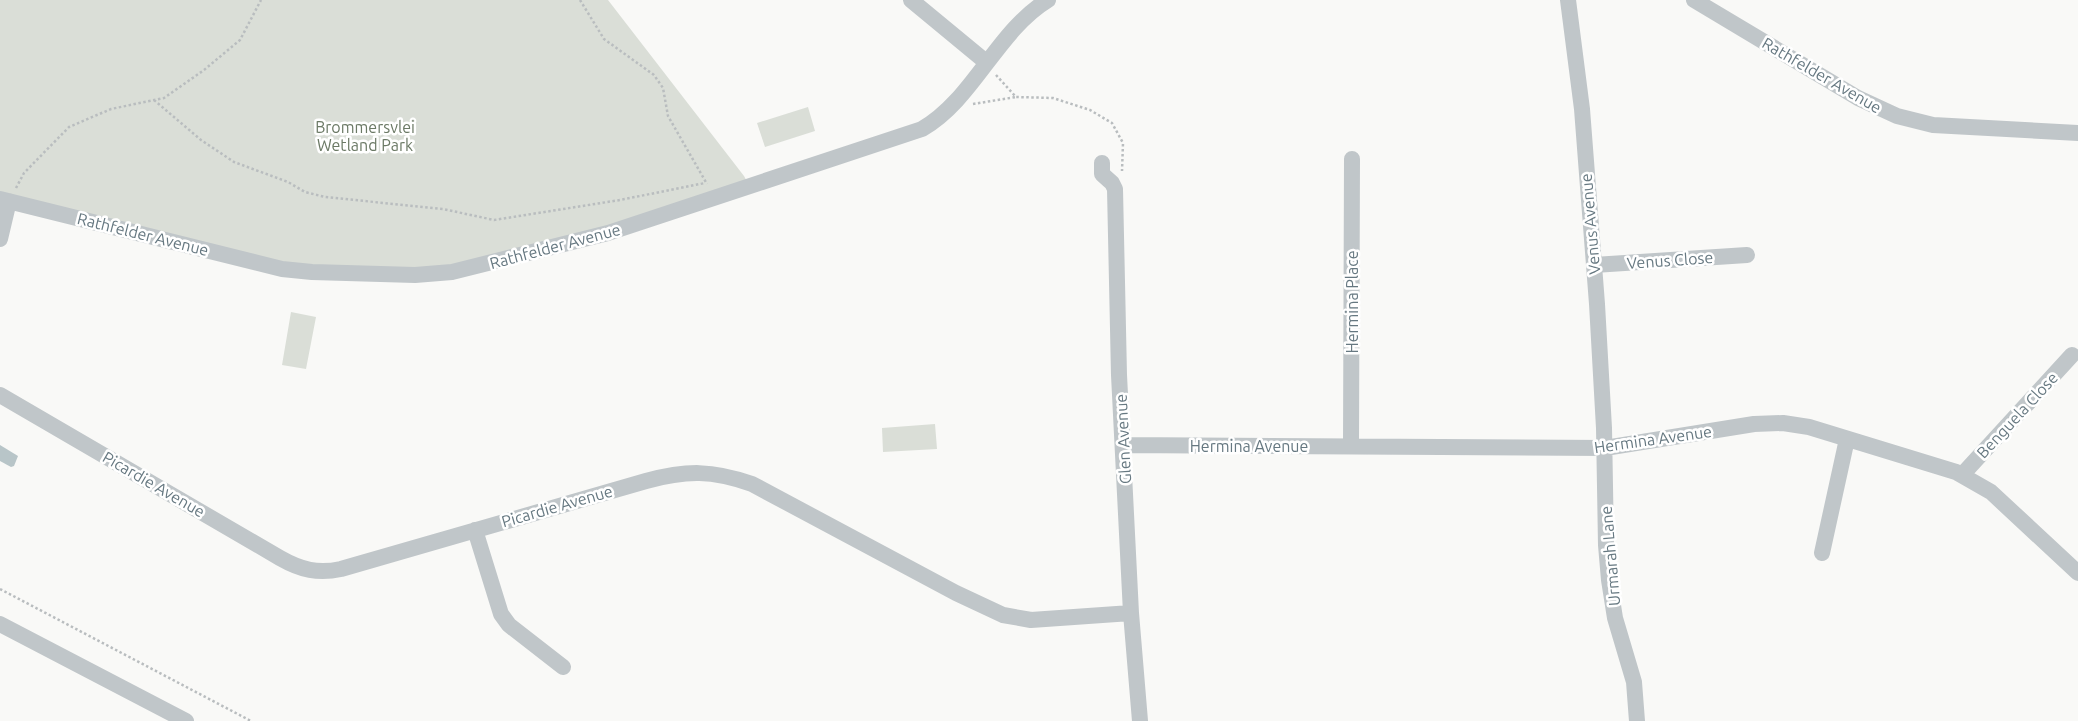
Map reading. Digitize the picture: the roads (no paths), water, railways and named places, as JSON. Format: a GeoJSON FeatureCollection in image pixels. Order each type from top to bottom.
{"type":"FeatureCollection","features":[{"type":"Feature","properties":{"kind":"street"},"geometry":{"type":"LineString","coordinates":[[911,0],[986,62]]}},
{"type":"Feature","properties":{"kind":"street","name":"Rathfelder Avenue"},"geometry":{"type":"LineString","coordinates":[[4,200],[282,269],[312,272],[433,274],[484,265],[608,233],[922,129],[933,123],[951,106],[986,62],[1026,18],[1048,0]]}},
{"type":"Feature","properties":{"kind":"street","name":"Venus Avenue"},"geometry":{"type":"LineString","coordinates":[[1568,0],[1582,109],[1594,266],[1604,448]]}},
{"type":"Feature","properties":{"kind":"street","name":"Rathfelder Avenue"},"geometry":{"type":"LineString","coordinates":[[1694,0],[1858,98],[1897,116],[1933,125],[2078,133]]}},
{"type":"Feature","properties":{"kind":"street","name":"Hermina Place"},"geometry":{"type":"LineString","coordinates":[[1351,446],[1352,159]]}},
{"type":"Feature","properties":{"kind":"street","name":"Glen Avenue"},"geometry":{"type":"LineString","coordinates":[[1102,162],[1102,174],[1114,185],[1131,613],[1140,721]]}},
{"type":"Feature","properties":{"kind":"street"},"geometry":{"type":"LineString","coordinates":[[0,239],[4,200]]}},
{"type":"Feature","properties":{"kind":"street","name":"Venus Close"},"geometry":{"type":"LineString","coordinates":[[1594,266],[1747,254]]}},
{"type":"Feature","properties":{"kind":"street","name":"Benguela Close"},"geometry":{"type":"LineString","coordinates":[[1962,475],[2072,355]]}},
{"type":"Feature","properties":{"kind":"street","name":"Picardie Avenue"},"geometry":{"type":"LineString","coordinates":[[0,395],[280,558],[304,570],[323,572],[341,569],[667,475],[704,472],[752,484],[956,593],[1003,615],[1031,620],[1131,613]]}},
{"type":"Feature","properties":{"kind":"street","name":"Hermina Avenue"},"geometry":{"type":"LineString","coordinates":[[1123,445],[1604,448],[1754,424],[1783,423],[1809,427],[1962,475],[1991,492],[2078,573]]}},
{"type":"Feature","properties":{"kind":"street"},"geometry":{"type":"LineString","coordinates":[[1822,553],[1847,439]]}},
{"type":"Feature","properties":{"kind":"street","name":"Urmarah Lane"},"geometry":{"type":"LineString","coordinates":[[1604,448],[1606,545],[1609,580],[1616,618],[1634,682],[1637,721]]}},
{"type":"Feature","properties":{"kind":"street"},"geometry":{"type":"LineString","coordinates":[[475,530],[501,614],[509,625],[563,667]]}},
{"type":"Feature","properties":{"kind":"street"},"geometry":{"type":"LineString","coordinates":[[0,624],[186,721]]}},
{"type":"Feature","properties":{"kind":"park label","name":"Brommersvlei Wetland Park"},"geometry":{"type":"Point","coordinates":[365,136]}}]}
